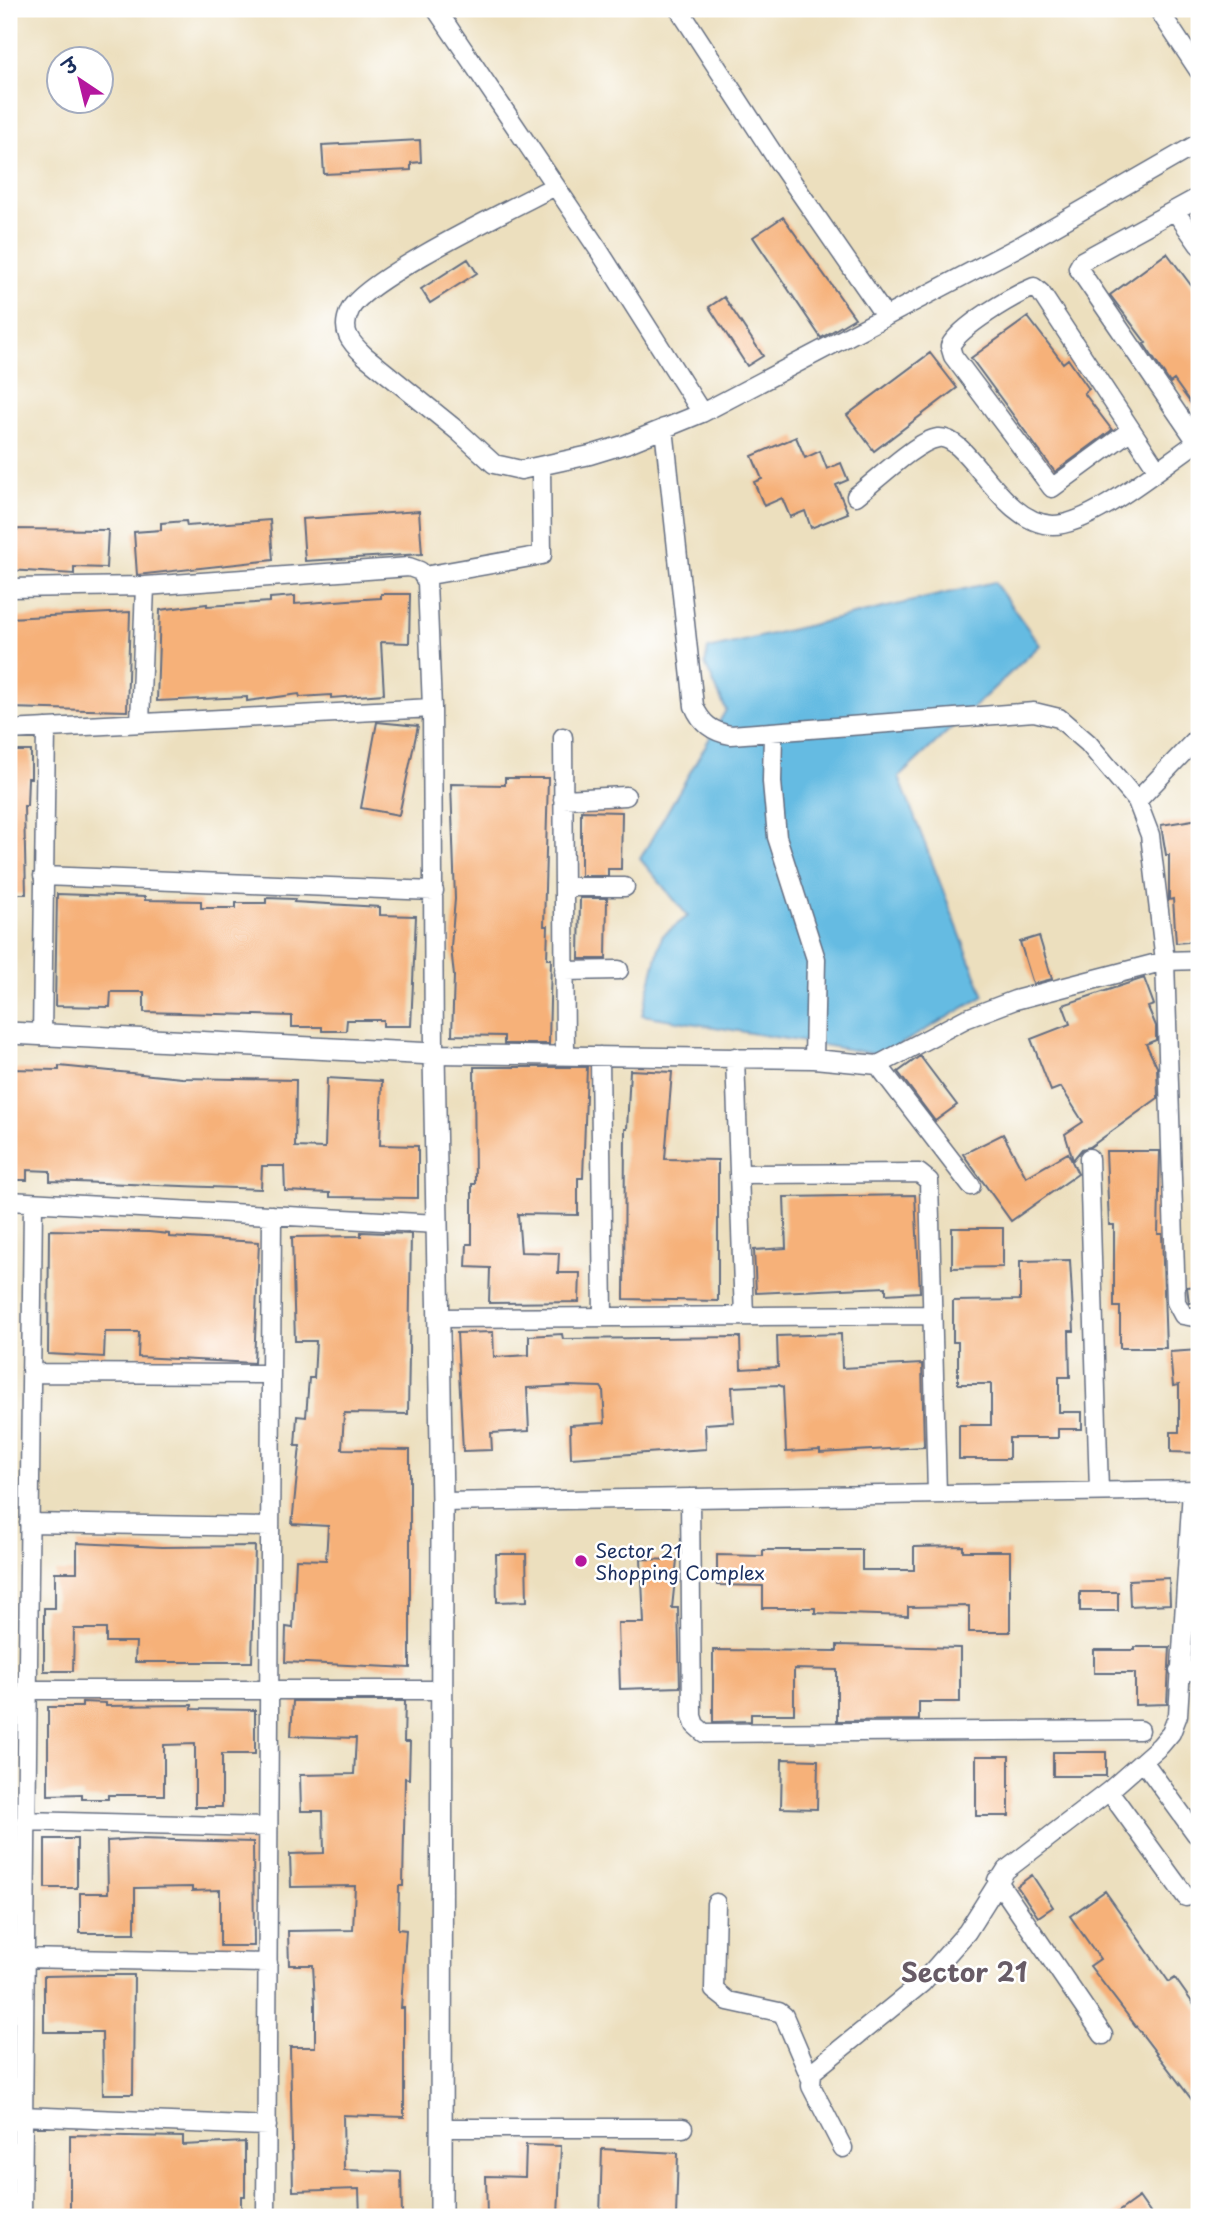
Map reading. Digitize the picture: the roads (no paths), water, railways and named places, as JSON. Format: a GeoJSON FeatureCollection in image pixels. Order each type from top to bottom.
{"type":"FeatureCollection","features":[{"type":"Feature","properties":{"kind":"street"},"geometry":{"type":"LineString","coordinates":[[436,9],[702,413]]}},
{"type":"Feature","properties":{"kind":"street"},"geometry":{"type":"LineString","coordinates":[[679,9],[778,161],[885,316]]}},
{"type":"Feature","properties":{"kind":"street"},"geometry":{"type":"LineString","coordinates":[[1158,9],[1199,71]]}},
{"type":"Feature","properties":{"kind":"street"},"geometry":{"type":"LineString","coordinates":[[555,186],[367,290],[350,308],[345,332],[350,342],[365,356],[494,464],[513,469],[590,455],[702,413],[1020,246],[1199,143]]}},
{"type":"Feature","properties":{"kind":"street"},"geometry":{"type":"LineString","coordinates":[[856,496],[923,444],[937,438],[948,439],[959,446],[1002,500],[1020,513],[1051,525],[1097,511],[1198,441],[1078,268],[1082,261],[1199,197]]}},
{"type":"Feature","properties":{"kind":"street"},"geometry":{"type":"LineString","coordinates":[[1175,211],[1199,245]]}},
{"type":"Feature","properties":{"kind":"street"},"geometry":{"type":"LineString","coordinates":[[1131,430],[1052,488],[953,356],[950,346],[955,337],[1004,303],[1034,287],[1131,430],[1157,469]]}},
{"type":"Feature","properties":{"kind":"street"},"geometry":{"type":"LineString","coordinates":[[664,428],[694,706],[698,716],[718,733],[773,732],[1049,713],[1070,726],[1088,743],[1137,801],[1150,835],[1165,961],[1176,1302],[1182,1315],[1199,1318]]}},
{"type":"Feature","properties":{"kind":"street"},"geometry":{"type":"LineString","coordinates":[[424,576],[542,555],[541,466]]}},
{"type":"Feature","properties":{"kind":"street"},"geometry":{"type":"LineString","coordinates":[[9,588],[145,586],[409,567],[415,568],[427,582],[432,709],[434,1054],[442,1502],[441,2217]]}},
{"type":"Feature","properties":{"kind":"street"},"geometry":{"type":"LineString","coordinates":[[140,723],[145,586]]}},
{"type":"Feature","properties":{"kind":"street"},"geometry":{"type":"LineString","coordinates":[[9,730],[432,709]]}},
{"type":"Feature","properties":{"kind":"street"},"geometry":{"type":"LineString","coordinates":[[42,1036],[46,728]]}},
{"type":"Feature","properties":{"kind":"street"},"geometry":{"type":"LineString","coordinates":[[773,732],[772,782],[777,836],[816,958],[814,1059]]}},
{"type":"Feature","properties":{"kind":"street"},"geometry":{"type":"LineString","coordinates":[[1137,801],[1199,736]]}},
{"type":"Feature","properties":{"kind":"street"},"geometry":{"type":"LineString","coordinates":[[563,737],[565,1056]]}},
{"type":"Feature","properties":{"kind":"street"},"geometry":{"type":"LineString","coordinates":[[563,799],[626,796]]}},
{"type":"Feature","properties":{"kind":"street"},"geometry":{"type":"LineString","coordinates":[[43,876],[434,891]]}},
{"type":"Feature","properties":{"kind":"street"},"geometry":{"type":"LineString","coordinates":[[564,887],[625,887]]}},
{"type":"Feature","properties":{"kind":"street"},"geometry":{"type":"LineString","coordinates":[[9,1033],[434,1054],[814,1059],[878,1065],[965,1019],[1015,1000],[1165,961],[1199,960]]}},
{"type":"Feature","properties":{"kind":"street"},"geometry":{"type":"LineString","coordinates":[[565,971],[619,970]]}},
{"type":"Feature","properties":{"kind":"street"},"geometry":{"type":"LineString","coordinates":[[600,1056],[603,1317]]}},
{"type":"Feature","properties":{"kind":"street"},"geometry":{"type":"LineString","coordinates":[[735,1058],[744,1316]]}},
{"type":"Feature","properties":{"kind":"street"},"geometry":{"type":"LineString","coordinates":[[878,1065],[971,1186]]}},
{"type":"Feature","properties":{"kind":"street"},"geometry":{"type":"LineString","coordinates":[[925,1175],[944,1151]]}},
{"type":"Feature","properties":{"kind":"street"},"geometry":{"type":"LineString","coordinates":[[1089,1158],[1099,1491]]}},
{"type":"Feature","properties":{"kind":"street"},"geometry":{"type":"LineString","coordinates":[[739,1174],[925,1175]]}},
{"type":"Feature","properties":{"kind":"street"},"geometry":{"type":"LineString","coordinates":[[925,1175],[931,1186],[937,1494]]}},
{"type":"Feature","properties":{"kind":"street"},"geometry":{"type":"LineString","coordinates":[[9,1201],[438,1224]]}},
{"type":"Feature","properties":{"kind":"street"},"geometry":{"type":"LineString","coordinates":[[22,2217],[33,1203]]}},
{"type":"Feature","properties":{"kind":"street"},"geometry":{"type":"LineString","coordinates":[[266,2217],[272,1215]]}},
{"type":"Feature","properties":{"kind":"street"},"geometry":{"type":"LineString","coordinates":[[440,1318],[932,1315]]}},
{"type":"Feature","properties":{"kind":"street"},"geometry":{"type":"LineString","coordinates":[[31,1373],[271,1374]]}},
{"type":"Feature","properties":{"kind":"street"},"geometry":{"type":"LineString","coordinates":[[442,1502],[1196,1490],[1179,1671],[1178,1715],[1166,1739],[1109,1791],[1023,1855],[997,1880],[967,1932],[942,1963],[898,2005],[819,2065],[810,2077]]}},
{"type":"Feature","properties":{"kind":"street"},"geometry":{"type":"LineString","coordinates":[[690,1498],[692,1716],[695,1725],[704,1733],[1140,1730]]}},
{"type":"Feature","properties":{"kind":"street"},"geometry":{"type":"LineString","coordinates":[[29,1523],[270,1527]]}},
{"type":"Feature","properties":{"kind":"street"},"geometry":{"type":"LineString","coordinates":[[1179,1671],[1199,1671]]}},
{"type":"Feature","properties":{"kind":"street"},"geometry":{"type":"LineString","coordinates":[[27,1690],[442,1690]]}},
{"type":"Feature","properties":{"kind":"street"},"geometry":{"type":"LineString","coordinates":[[1143,1761],[1196,1835]]}},
{"type":"Feature","properties":{"kind":"street"},"geometry":{"type":"LineString","coordinates":[[1109,1791],[1186,1897]]}},
{"type":"Feature","properties":{"kind":"street"},"geometry":{"type":"LineString","coordinates":[[25,1821],[268,1828]]}},
{"type":"Feature","properties":{"kind":"street"},"geometry":{"type":"LineString","coordinates":[[997,1880],[1103,2035]]}},
{"type":"Feature","properties":{"kind":"street"},"geometry":{"type":"LineString","coordinates":[[716,1903],[714,1990],[728,2001],[779,2012],[791,2028],[811,2086],[843,2148]]}},
{"type":"Feature","properties":{"kind":"street"},"geometry":{"type":"LineString","coordinates":[[23,1958],[268,1963]]}},
{"type":"Feature","properties":{"kind":"street"},"geometry":{"type":"LineString","coordinates":[[21,2116],[267,2126]]}},
{"type":"Feature","properties":{"kind":"street"},"geometry":{"type":"LineString","coordinates":[[441,2128],[683,2128]]}},
{"type":"Feature","properties":{"kind":"water"},"geometry":{"type":"Polygon","coordinates":[[[994,582],[1040,645],[899,777],[984,996],[882,1055],[642,1015],[662,936],[688,916],[640,859],[726,710],[705,664],[708,649],[994,582]]]}},
{"type":"Feature","properties":{"kind":"place","name":"Sector 21 Shopping Complex"},"geometry":{"type":"Point","coordinates":[581,1561]}},
{"type":"Feature","properties":{"kind":"district","name":"Sector 21"},"geometry":{"type":"Point","coordinates":[964,1971]}}]}
